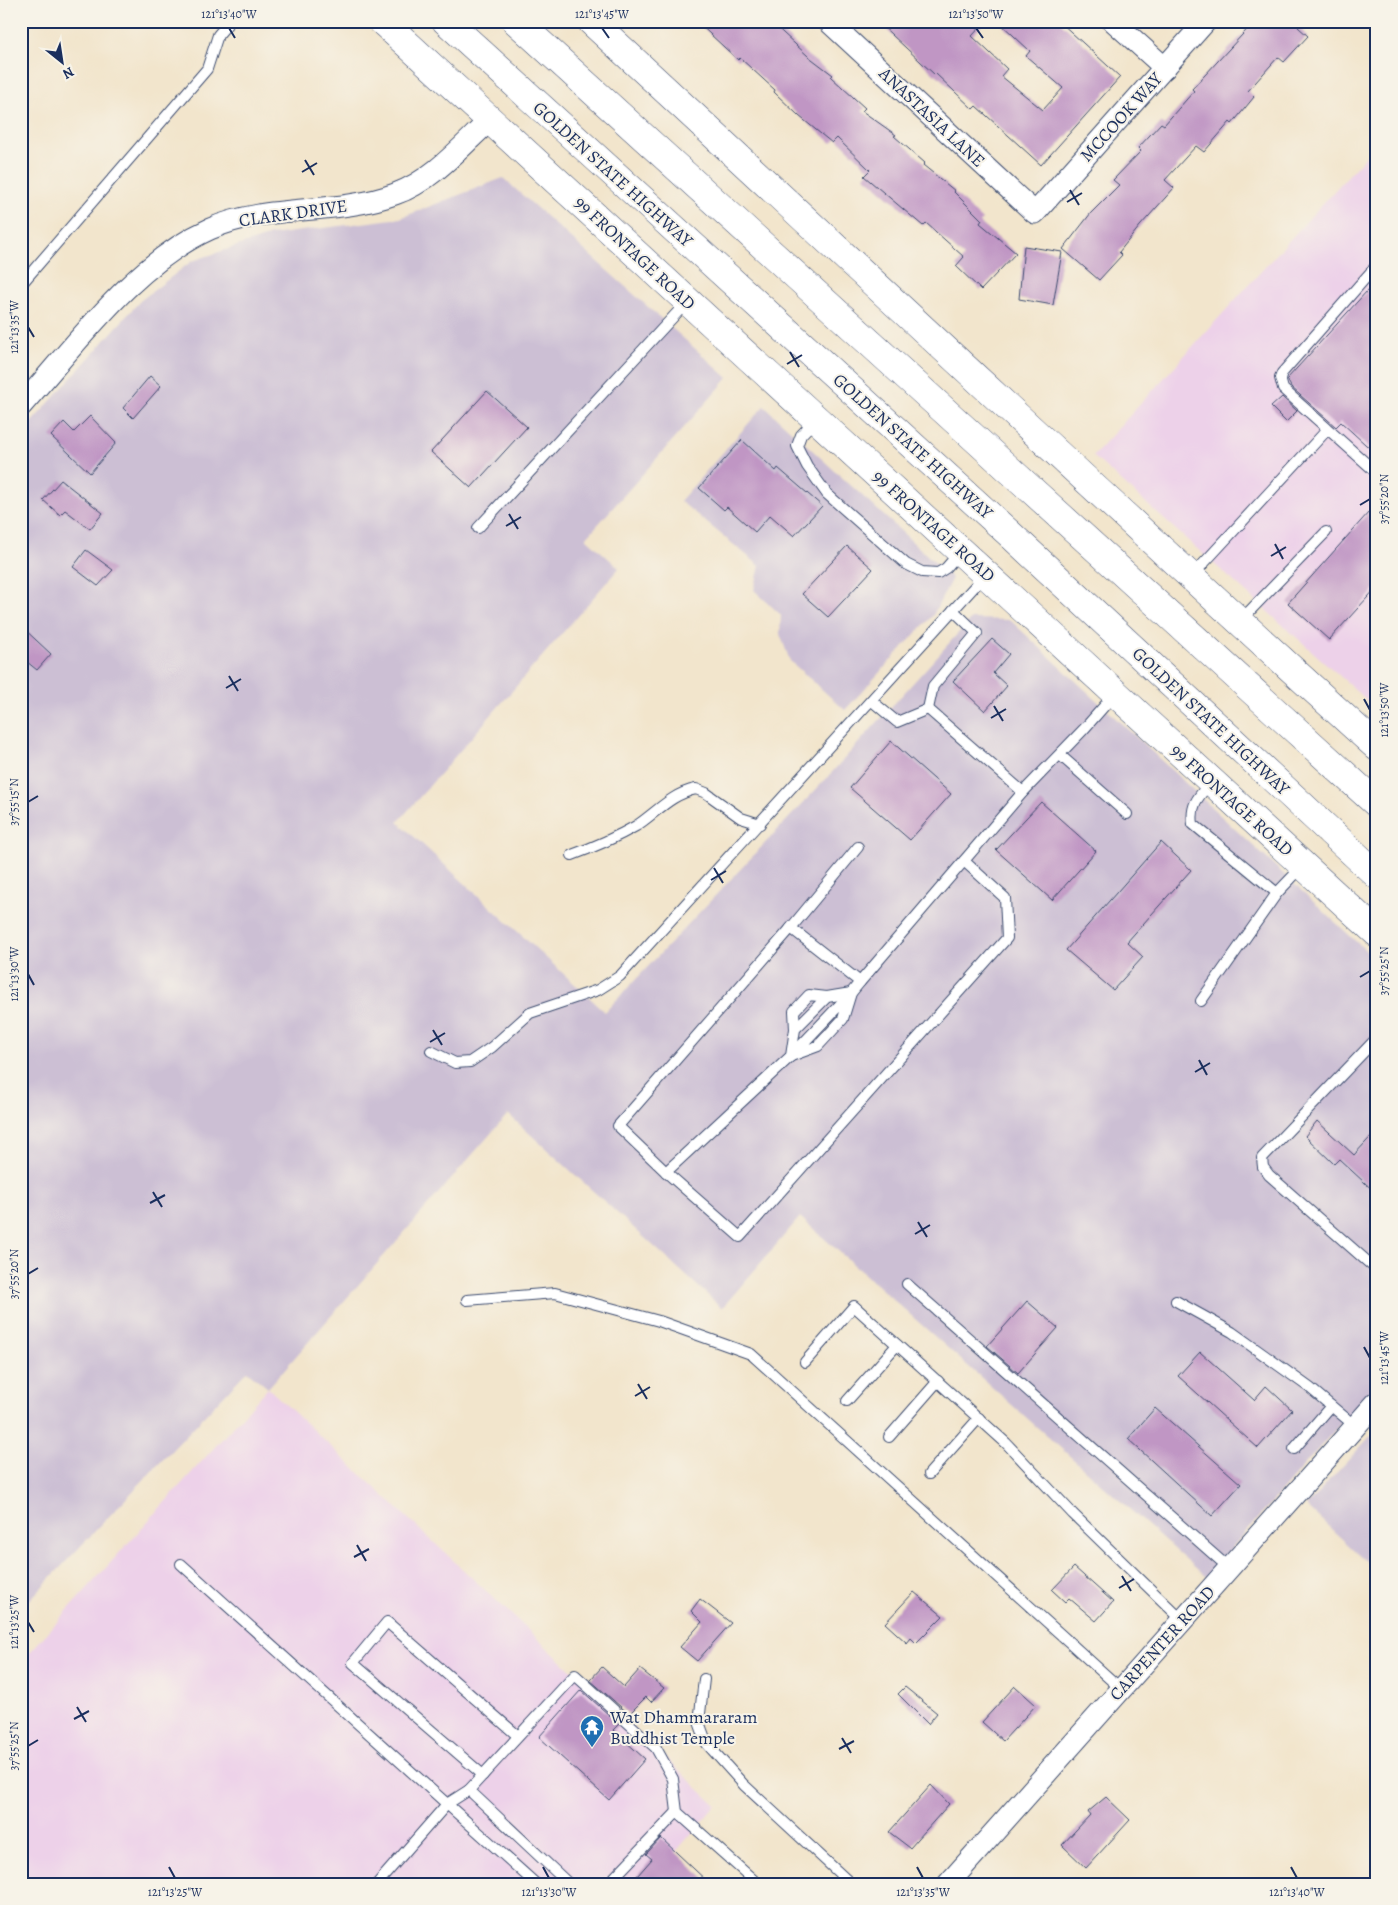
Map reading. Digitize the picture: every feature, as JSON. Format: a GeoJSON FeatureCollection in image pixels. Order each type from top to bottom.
{"type":"FeatureCollection","features":[{"type":"Feature","properties":{"kind":"main road","name":"99 FRONTAGE ROAD"},"geometry":{"type":"LineString","coordinates":[[382,21],[686,302],[961,551],[1377,933]]}},
{"type":"Feature","properties":{"kind":"main road","name":"GOLDEN STATE HIGHWAY"},"geometry":{"type":"LineString","coordinates":[[446,21],[1005,530],[1377,875]]}},
{"type":"Feature","properties":{"kind":"main road"},"geometry":{"type":"LineString","coordinates":[[516,21],[1377,804]]}},
{"type":"Feature","properties":{"kind":"main road"},"geometry":{"type":"LineString","coordinates":[[591,21],[1084,476],[1191,578],[1377,747]]}},
{"type":"Feature","properties":{"kind":"street","name":"ANASTASIA LANE"},"geometry":{"type":"LineString","coordinates":[[828,21],[1035,213]]}},
{"type":"Feature","properties":{"kind":"street"},"geometry":{"type":"LineString","coordinates":[[1112,21],[1165,68]]}},
{"type":"Feature","properties":{"kind":"street","name":"MCCOOK WAY"},"geometry":{"type":"LineString","coordinates":[[1035,213],[1206,21]]}},
{"type":"Feature","properties":{"kind":"street","name":"CLARK DRIVE"},"geometry":{"type":"LineString","coordinates":[[21,406],[123,292],[150,267],[188,240],[210,229],[248,217],[349,205],[396,194],[421,181],[490,120]]}},
{"type":"Feature","properties":{"kind":"street","name":"CARPENTER ROAD"},"geometry":{"type":"LineString","coordinates":[[948,1884],[1377,1402]]}},
{"type":"Feature","properties":{"kind":"lane"},"geometry":{"type":"LineString","coordinates":[[24,281],[207,69],[218,35],[230,21]]}},
{"type":"Feature","properties":{"kind":"lane"},"geometry":{"type":"LineString","coordinates":[[1377,265],[1282,373],[1280,378],[1283,389],[1377,473]]}},
{"type":"Feature","properties":{"kind":"lane"},"geometry":{"type":"LineString","coordinates":[[478,528],[686,302]]}},
{"type":"Feature","properties":{"kind":"lane"},"geometry":{"type":"LineString","coordinates":[[816,419],[801,435],[797,446],[806,466],[827,494],[906,564],[922,572],[938,573],[946,568],[961,551]]}},
{"type":"Feature","properties":{"kind":"lane"},"geometry":{"type":"LineString","coordinates":[[1191,578],[1327,430]]}},
{"type":"Feature","properties":{"kind":"lane"},"geometry":{"type":"LineString","coordinates":[[1240,622],[1326,532]]}},
{"type":"Feature","properties":{"kind":"lane"},"geometry":{"type":"LineString","coordinates":[[431,1051],[455,1064],[470,1062],[492,1047],[530,1013],[598,990],[620,976],[986,574]]}},
{"type":"Feature","properties":{"kind":"lane"},"geometry":{"type":"LineString","coordinates":[[928,709],[933,686],[977,633],[953,610]]}},
{"type":"Feature","properties":{"kind":"lane"},"geometry":{"type":"LineString","coordinates":[[666,1172],[791,1056],[818,1046],[843,1019],[851,993],[860,982],[1023,792],[1060,755],[1115,694]]}},
{"type":"Feature","properties":{"kind":"lane"},"geometry":{"type":"LineString","coordinates":[[872,700],[897,722],[928,709]]}},
{"type":"Feature","properties":{"kind":"lane"},"geometry":{"type":"LineString","coordinates":[[928,709],[1023,792]]}},
{"type":"Feature","properties":{"kind":"lane"},"geometry":{"type":"LineString","coordinates":[[1060,755],[1128,814]]}},
{"type":"Feature","properties":{"kind":"lane"},"geometry":{"type":"LineString","coordinates":[[1212,782],[1196,800],[1191,812],[1193,824],[1277,893]]}},
{"type":"Feature","properties":{"kind":"lane"},"geometry":{"type":"LineString","coordinates":[[572,855],[613,839],[638,824],[673,798],[696,789],[706,793],[741,818],[760,824]]}},
{"type":"Feature","properties":{"kind":"lane"},"geometry":{"type":"LineString","coordinates":[[858,847],[790,929],[618,1126],[666,1172],[740,1237],[1007,938],[1005,898],[964,861]]}},
{"type":"Feature","properties":{"kind":"lane"},"geometry":{"type":"LineString","coordinates":[[1201,1001],[1277,893],[1303,865]]}},
{"type":"Feature","properties":{"kind":"lane"},"geometry":{"type":"LineString","coordinates":[[790,929],[860,982]]}},
{"type":"Feature","properties":{"kind":"lane"},"geometry":{"type":"LineString","coordinates":[[791,1056],[795,1030],[827,997],[851,993]]}},
{"type":"Feature","properties":{"kind":"lane"},"geometry":{"type":"LineString","coordinates":[[1377,1038],[1262,1158],[1263,1167],[1269,1174],[1377,1270]]}},
{"type":"Feature","properties":{"kind":"lane"},"geometry":{"type":"LineString","coordinates":[[907,1284],[1229,1568]]}},
{"type":"Feature","properties":{"kind":"lane"},"geometry":{"type":"LineString","coordinates":[[467,1300],[555,1293],[659,1321],[751,1354],[1121,1689]]}},
{"type":"Feature","properties":{"kind":"lane"},"geometry":{"type":"LineString","coordinates":[[1176,1301],[1232,1332],[1355,1426]]}},
{"type":"Feature","properties":{"kind":"lane"},"geometry":{"type":"LineString","coordinates":[[805,1362],[854,1306],[1006,1443],[1073,1514],[1182,1620]]}},
{"type":"Feature","properties":{"kind":"lane"},"geometry":{"type":"LineString","coordinates":[[847,1400],[897,1345]]}},
{"type":"Feature","properties":{"kind":"lane"},"geometry":{"type":"LineString","coordinates":[[889,1437],[938,1381]]}},
{"type":"Feature","properties":{"kind":"lane"},"geometry":{"type":"LineString","coordinates":[[1294,1448],[1331,1406]]}},
{"type":"Feature","properties":{"kind":"lane"},"geometry":{"type":"LineString","coordinates":[[929,1474],[979,1418]]}},
{"type":"Feature","properties":{"kind":"lane"},"geometry":{"type":"LineString","coordinates":[[181,1564],[536,1884]]}},
{"type":"Feature","properties":{"kind":"lane"},"geometry":{"type":"LineString","coordinates":[[483,1775],[353,1663],[387,1622],[518,1736]]}},
{"type":"Feature","properties":{"kind":"lane"},"geometry":{"type":"LineString","coordinates":[[377,1884],[447,1804],[469,1790],[575,1675],[656,1748],[673,1779],[677,1812],[758,1884]]}},
{"type":"Feature","properties":{"kind":"lane"},"geometry":{"type":"LineString","coordinates":[[704,1679],[699,1722],[706,1744],[744,1785],[851,1884]]}},
{"type":"Feature","properties":{"kind":"lane"},"geometry":{"type":"LineString","coordinates":[[469,1790],[569,1884]]}},
{"type":"Feature","properties":{"kind":"lane"},"geometry":{"type":"LineString","coordinates":[[608,1884],[677,1812]]}},
{"type":"Feature","properties":{"kind":"shaded area"},"geometry":{"type":"Polygon","coordinates":[[[1377,144],[1377,709],[1093,456],[1377,144]]]}},
{"type":"Feature","properties":{"kind":"shaded area"},"geometry":{"type":"Polygon","coordinates":[[[503,178],[728,378],[586,538],[619,568],[398,822],[605,1012],[825,780],[971,619],[1010,620],[1377,961],[1377,1382],[1206,1577],[800,1217],[722,1308],[508,1114],[268,1388],[247,1371],[21,1609],[21,434],[140,301],[192,261],[271,235],[400,218],[503,178]]]}},
{"type":"Feature","properties":{"kind":"shaded area"},"geometry":{"type":"Polygon","coordinates":[[[764,406],[952,578],[933,615],[845,710],[790,661],[780,634],[781,615],[754,590],[760,566],[680,501],[764,406]]]}},
{"type":"Feature","properties":{"kind":"shaded area"},"geometry":{"type":"Polygon","coordinates":[[[268,1388],[716,1805],[648,1884],[21,1884],[21,1662],[268,1388]]]}},
{"type":"Feature","properties":{"kind":"shaded area"},"geometry":{"type":"Polygon","coordinates":[[[1377,1429],[1377,1571],[1306,1506],[1377,1429]]]}},
{"type":"Feature","properties":{"kind":"building"},"geometry":{"type":"Polygon","coordinates":[[[696,21],[770,21],[808,56],[833,75],[831,77],[865,108],[862,111],[896,135],[894,136],[925,163],[923,165],[955,191],[982,220],[980,223],[1016,253],[981,290],[956,266],[964,257],[926,223],[923,226],[864,176],[870,170],[837,138],[832,143],[799,116],[774,92],[775,90],[740,58],[738,60],[696,21]]]}},
{"type":"Feature","properties":{"kind":"building"},"geometry":{"type":"Polygon","coordinates":[[[877,21],[986,21],[972,36],[1007,69],[1001,76],[1043,110],[1063,88],[1026,56],[1030,51],[998,21],[1059,21],[1120,77],[1041,165],[976,106],[973,109],[877,21]]]}},
{"type":"Feature","properties":{"kind":"building"},"geometry":{"type":"Polygon","coordinates":[[[1255,21],[1302,21],[1298,27],[1308,36],[1284,62],[1278,57],[1248,91],[1254,97],[1232,124],[1230,122],[1204,152],[1196,146],[1165,180],[1174,188],[1140,226],[1119,252],[1122,255],[1099,280],[1063,249],[1091,213],[1119,185],[1113,180],[1141,151],[1138,148],[1161,123],[1164,125],[1194,91],[1192,89],[1255,21]]]}},
{"type":"Feature","properties":{"kind":"building"},"geometry":{"type":"Polygon","coordinates":[[[1024,246],[1062,252],[1053,305],[1019,299],[1024,246]]]}},
{"type":"Feature","properties":{"kind":"building"},"geometry":{"type":"Polygon","coordinates":[[[1377,280],[1377,455],[1341,422],[1336,427],[1291,387],[1287,379],[1377,280]]]}},
{"type":"Feature","properties":{"kind":"building"},"geometry":{"type":"Polygon","coordinates":[[[150,376],[161,386],[133,418],[123,408],[150,376]]]}},
{"type":"Feature","properties":{"kind":"building"},"geometry":{"type":"Polygon","coordinates":[[[487,391],[527,427],[471,488],[431,452],[487,391]]]}},
{"type":"Feature","properties":{"kind":"building"},"geometry":{"type":"Polygon","coordinates":[[[1282,397],[1297,411],[1286,422],[1271,407],[1282,397]]]}},
{"type":"Feature","properties":{"kind":"building"},"geometry":{"type":"Polygon","coordinates":[[[90,416],[116,443],[90,473],[51,436],[64,422],[74,432],[90,416]]]}},
{"type":"Feature","properties":{"kind":"building"},"geometry":{"type":"Polygon","coordinates":[[[742,440],[776,471],[778,468],[822,506],[794,536],[770,515],[755,532],[727,507],[724,510],[699,488],[742,440]]]}},
{"type":"Feature","properties":{"kind":"building"},"geometry":{"type":"Polygon","coordinates":[[[61,480],[103,513],[90,529],[65,510],[60,515],[43,500],[61,480]]]}},
{"type":"Feature","properties":{"kind":"building"},"geometry":{"type":"Polygon","coordinates":[[[1377,503],[1377,587],[1329,640],[1288,603],[1377,503]]]}},
{"type":"Feature","properties":{"kind":"building"},"geometry":{"type":"Polygon","coordinates":[[[847,546],[873,569],[828,617],[802,594],[847,546]]]}},
{"type":"Feature","properties":{"kind":"building"},"geometry":{"type":"Polygon","coordinates":[[[86,550],[113,570],[98,586],[73,567],[86,550]]]}},
{"type":"Feature","properties":{"kind":"building"},"geometry":{"type":"Polygon","coordinates":[[[21,626],[51,654],[37,670],[21,657],[21,626]]]}},
{"type":"Feature","properties":{"kind":"building"},"geometry":{"type":"Polygon","coordinates":[[[992,639],[1009,654],[993,673],[1007,686],[985,711],[953,681],[992,639]]]}},
{"type":"Feature","properties":{"kind":"building"},"geometry":{"type":"Polygon","coordinates":[[[891,741],[951,794],[910,840],[850,788],[891,741]]]}},
{"type":"Feature","properties":{"kind":"building"},"geometry":{"type":"Polygon","coordinates":[[[1041,802],[1096,851],[1052,900],[996,850],[1041,802]]]}},
{"type":"Feature","properties":{"kind":"building"},"geometry":{"type":"Polygon","coordinates":[[[1161,842],[1191,870],[1127,942],[1143,957],[1113,990],[1066,950],[1161,842]]]}},
{"type":"Feature","properties":{"kind":"building"},"geometry":{"type":"Polygon","coordinates":[[[1317,1121],[1354,1155],[1377,1130],[1377,1194],[1339,1159],[1334,1164],[1305,1136],[1317,1121]]]}},
{"type":"Feature","properties":{"kind":"building"},"geometry":{"type":"Polygon","coordinates":[[[1027,1301],[1058,1328],[1018,1373],[987,1346],[1027,1301]]]}},
{"type":"Feature","properties":{"kind":"building"},"geometry":{"type":"Polygon","coordinates":[[[1200,1352],[1254,1400],[1266,1386],[1292,1410],[1258,1448],[1178,1376],[1200,1352]]]}},
{"type":"Feature","properties":{"kind":"building"},"geometry":{"type":"Polygon","coordinates":[[[1155,1408],[1241,1484],[1212,1516],[1128,1439],[1155,1408]]]}},
{"type":"Feature","properties":{"kind":"building"},"geometry":{"type":"Polygon","coordinates":[[[1074,1567],[1113,1602],[1096,1621],[1069,1598],[1065,1602],[1052,1590],[1074,1567]]]}},
{"type":"Feature","properties":{"kind":"building"},"geometry":{"type":"Polygon","coordinates":[[[914,1592],[943,1616],[916,1643],[911,1638],[907,1643],[885,1623],[914,1592]]]}},
{"type":"Feature","properties":{"kind":"building"},"geometry":{"type":"Polygon","coordinates":[[[700,1599],[731,1623],[697,1661],[680,1647],[702,1622],[691,1611],[700,1599]]]}},
{"type":"Feature","properties":{"kind":"building"},"geometry":{"type":"Polygon","coordinates":[[[602,1667],[624,1687],[640,1669],[664,1688],[651,1702],[646,1697],[629,1714],[590,1680],[602,1667]]]}},
{"type":"Feature","properties":{"kind":"building"},"geometry":{"type":"Polygon","coordinates":[[[1015,1686],[1036,1705],[1003,1741],[982,1722],[1015,1686]]]}},
{"type":"Feature","properties":{"kind":"building"},"geometry":{"type":"Polygon","coordinates":[[[905,1687],[937,1713],[928,1724],[898,1694],[905,1687]]]}},
{"type":"Feature","properties":{"kind":"building","name":"Wat Dhammararam Buddhist Temple"},"geometry":{"type":"Polygon","coordinates":[[[581,1690],[619,1724],[613,1730],[645,1759],[609,1800],[539,1737],[581,1690]]]}},
{"type":"Feature","properties":{"kind":"building"},"geometry":{"type":"Polygon","coordinates":[[[931,1785],[949,1804],[910,1848],[889,1832],[931,1785]]]}},
{"type":"Feature","properties":{"kind":"building"},"geometry":{"type":"Polygon","coordinates":[[[1106,1797],[1130,1820],[1086,1868],[1062,1845],[1090,1815],[1088,1812],[1106,1797]]]}},
{"type":"Feature","properties":{"kind":"building"},"geometry":{"type":"Polygon","coordinates":[[[661,1838],[710,1884],[630,1884],[652,1859],[646,1854],[661,1838]]]}},
{"type":"Feature","properties":{"kind":"place","name":"Wat Dhammararam Buddhist Temple"},"geometry":{"type":"Point","coordinates":[592,1748]}}]}
